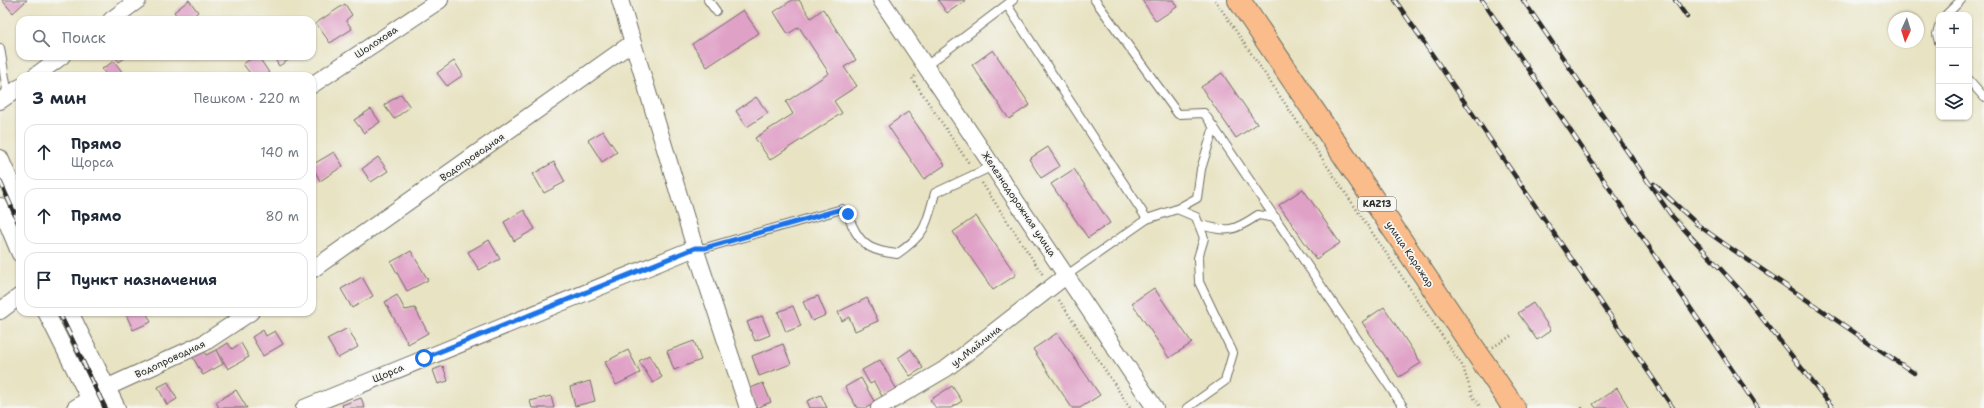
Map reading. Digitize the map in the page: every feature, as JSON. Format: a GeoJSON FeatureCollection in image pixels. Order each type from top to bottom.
{"type":"FeatureCollection","features":[{"type":"Feature","properties":{"kind":"main road","name":"улица Каражар"},"geometry":{"type":"LineString","coordinates":[[1239,0],[1514,408]]}},
{"type":"Feature","properties":{"kind":"street"},"geometry":{"type":"LineString","coordinates":[[116,16],[138,0]]}},
{"type":"Feature","properties":{"kind":"street","name":"Шолохова"},"geometry":{"type":"LineString","coordinates":[[316,82],[440,0]]}},
{"type":"Feature","properties":{"kind":"street"},"geometry":{"type":"LineString","coordinates":[[620,0],[695,248],[748,408]]}},
{"type":"Feature","properties":{"kind":"street","name":"Железнодорожная улица"},"geometry":{"type":"LineString","coordinates":[[881,0],[919,67],[993,166],[1067,275],[1148,406]]}},
{"type":"Feature","properties":{"kind":"street","name":"Водопроводная"},"geometry":{"type":"LineString","coordinates":[[316,267],[632,43]]}},
{"type":"Feature","properties":{"kind":"street"},"geometry":{"type":"LineString","coordinates":[[40,72],[57,60]]}},
{"type":"Feature","properties":{"kind":"street"},"geometry":{"type":"LineString","coordinates":[[0,158],[16,194]]}},
{"type":"Feature","properties":{"kind":"street"},"geometry":{"type":"LineString","coordinates":[[0,206],[16,244]]}},
{"type":"Feature","properties":{"kind":"street","name":"Щорса"},"geometry":{"type":"LineString","coordinates":[[304,408],[695,248]]}},
{"type":"Feature","properties":{"kind":"street","name":"ул.Майлина"},"geometry":{"type":"LineString","coordinates":[[879,408],[947,368],[1067,275]]}},
{"type":"Feature","properties":{"kind":"street"},"geometry":{"type":"LineString","coordinates":[[0,311],[16,299]]}},
{"type":"Feature","properties":{"kind":"street"},"geometry":{"type":"LineString","coordinates":[[48,316],[91,404],[75,408]]}},
{"type":"Feature","properties":{"kind":"street"},"geometry":{"type":"LineString","coordinates":[[72,316],[117,408]]}},
{"type":"Feature","properties":{"kind":"street","name":"Водопроводная"},"geometry":{"type":"LineString","coordinates":[[106,388],[204,343],[245,316]]}},
{"type":"Feature","properties":{"kind":"street"},"geometry":{"type":"LineString","coordinates":[[69,361],[88,351]]}},
{"type":"Feature","properties":{"kind":"lane"},"geometry":{"type":"LineString","coordinates":[[708,0],[716,11]]}},
{"type":"Feature","properties":{"kind":"lane"},"geometry":{"type":"LineString","coordinates":[[1095,0],[1178,114],[1204,113],[1404,408]]}},
{"type":"Feature","properties":{"kind":"lane"},"geometry":{"type":"LineString","coordinates":[[1949,12],[1961,0]]}},
{"type":"Feature","properties":{"kind":"lane"},"geometry":{"type":"LineString","coordinates":[[919,67],[1010,3],[1147,219]]}},
{"type":"Feature","properties":{"kind":"lane"},"geometry":{"type":"LineString","coordinates":[[0,48],[9,94]]}},
{"type":"Feature","properties":{"kind":"lane"},"geometry":{"type":"LineString","coordinates":[[1972,83],[1984,97]]}},
{"type":"Feature","properties":{"kind":"lane"},"geometry":{"type":"LineString","coordinates":[[1067,275],[1147,219],[1177,209],[1197,198],[1201,169],[1214,127]]}},
{"type":"Feature","properties":{"kind":"lane"},"geometry":{"type":"LineString","coordinates":[[695,248],[705,248],[842,209],[848,214],[860,241],[877,252],[897,254],[916,241],[922,233],[928,219],[935,193],[993,166]]}},
{"type":"Feature","properties":{"kind":"lane"},"geometry":{"type":"LineString","coordinates":[[1177,209],[1196,217],[1200,226],[1204,238],[1198,258],[1199,282],[1233,353],[1225,381],[1187,408]]}},
{"type":"Feature","properties":{"kind":"lane"},"geometry":{"type":"LineString","coordinates":[[1200,226],[1223,231],[1240,228],[1258,215],[1276,218]]}},
{"type":"Feature","properties":{"kind":"path"},"geometry":{"type":"LineString","coordinates":[[1215,0],[1463,367],[1472,395],[1481,408]]}},
{"type":"Feature","properties":{"kind":"path"},"geometry":{"type":"LineString","coordinates":[[919,67],[916,75],[912,78],[1130,408]]}},
{"type":"Feature","properties":{"kind":"building"},"geometry":{"type":"Polygon","coordinates":[[[2,0],[27,0],[13,13],[2,0]]]}},
{"type":"Feature","properties":{"kind":"building"},"geometry":{"type":"Polygon","coordinates":[[[189,0],[198,12],[193,16],[177,16],[174,12],[189,0]]]}},
{"type":"Feature","properties":{"kind":"building"},"geometry":{"type":"Polygon","coordinates":[[[792,0],[799,0],[811,18],[823,9],[856,60],[844,67],[857,86],[834,101],[842,113],[770,160],[755,138],[793,114],[786,102],[829,73],[799,27],[788,34],[774,12],[792,0]]]}},
{"type":"Feature","properties":{"kind":"building"},"geometry":{"type":"Polygon","coordinates":[[[938,0],[966,0],[947,13],[938,0]]]}},
{"type":"Feature","properties":{"kind":"building"},"geometry":{"type":"Polygon","coordinates":[[[1142,0],[1173,0],[1177,7],[1156,21],[1142,0]]]}},
{"type":"Feature","properties":{"kind":"building"},"geometry":{"type":"Polygon","coordinates":[[[345,4],[352,15],[346,20],[352,29],[330,43],[316,23],[345,4]]]}},
{"type":"Feature","properties":{"kind":"building"},"geometry":{"type":"Polygon","coordinates":[[[743,10],[759,33],[707,67],[692,44],[743,10]]]}},
{"type":"Feature","properties":{"kind":"building"},"geometry":{"type":"Polygon","coordinates":[[[993,50],[1030,105],[1009,119],[972,65],[993,50]]]}},
{"type":"Feature","properties":{"kind":"building"},"geometry":{"type":"Polygon","coordinates":[[[249,60],[261,60],[269,72],[249,72],[243,64],[249,60]]]}},
{"type":"Feature","properties":{"kind":"building"},"geometry":{"type":"Polygon","coordinates":[[[275,60],[288,60],[279,66],[275,60]]]}},
{"type":"Feature","properties":{"kind":"building"},"geometry":{"type":"Polygon","coordinates":[[[114,61],[122,72],[104,72],[102,69],[114,61]]]}},
{"type":"Feature","properties":{"kind":"building"},"geometry":{"type":"Polygon","coordinates":[[[454,61],[463,75],[447,86],[437,73],[454,61]]]}},
{"type":"Feature","properties":{"kind":"building"},"geometry":{"type":"Polygon","coordinates":[[[1222,73],[1257,124],[1236,138],[1201,87],[1222,73]]]}},
{"type":"Feature","properties":{"kind":"building"},"geometry":{"type":"Polygon","coordinates":[[[401,94],[410,107],[394,119],[384,105],[401,94]]]}},
{"type":"Feature","properties":{"kind":"building"},"geometry":{"type":"Polygon","coordinates":[[[756,97],[768,113],[747,127],[736,111],[756,97]]]}},
{"type":"Feature","properties":{"kind":"building"},"geometry":{"type":"Polygon","coordinates":[[[371,109],[380,122],[364,133],[354,120],[371,109]]]}},
{"type":"Feature","properties":{"kind":"building"},"geometry":{"type":"Polygon","coordinates":[[[908,112],[945,165],[924,179],[888,126],[908,112]]]}},
{"type":"Feature","properties":{"kind":"building"},"geometry":{"type":"Polygon","coordinates":[[[603,131],[617,152],[602,162],[588,140],[603,131]]]}},
{"type":"Feature","properties":{"kind":"building"},"geometry":{"type":"Polygon","coordinates":[[[1048,147],[1060,166],[1041,178],[1029,159],[1048,147]]]}},
{"type":"Feature","properties":{"kind":"building"},"geometry":{"type":"Polygon","coordinates":[[[334,152],[343,166],[320,181],[316,173],[316,163],[334,152]]]}},
{"type":"Feature","properties":{"kind":"building"},"geometry":{"type":"Polygon","coordinates":[[[378,157],[388,171],[371,182],[362,169],[378,157]]]}},
{"type":"Feature","properties":{"kind":"building"},"geometry":{"type":"Polygon","coordinates":[[[554,162],[565,182],[544,193],[533,174],[554,162]]]}},
{"type":"Feature","properties":{"kind":"building"},"geometry":{"type":"Polygon","coordinates":[[[1074,169],[1110,223],[1088,238],[1051,184],[1074,169]]]}},
{"type":"Feature","properties":{"kind":"building"},"geometry":{"type":"Polygon","coordinates":[[[1303,189],[1340,243],[1316,259],[1279,205],[1303,189]]]}},
{"type":"Feature","properties":{"kind":"building"},"geometry":{"type":"Polygon","coordinates":[[[524,210],[535,229],[514,241],[504,222],[524,210]]]}},
{"type":"Feature","properties":{"kind":"building"},"geometry":{"type":"Polygon","coordinates":[[[976,216],[1016,275],[993,290],[953,232],[976,216]]]}},
{"type":"Feature","properties":{"kind":"building"},"geometry":{"type":"Polygon","coordinates":[[[489,240],[500,259],[479,270],[468,252],[489,240]]]}},
{"type":"Feature","properties":{"kind":"building"},"geometry":{"type":"Polygon","coordinates":[[[411,251],[428,280],[407,291],[391,262],[411,251]]]}},
{"type":"Feature","properties":{"kind":"building"},"geometry":{"type":"Polygon","coordinates":[[[362,277],[373,296],[352,308],[341,289],[362,277]]]}},
{"type":"Feature","properties":{"kind":"building"},"geometry":{"type":"Polygon","coordinates":[[[1154,288],[1192,343],[1169,358],[1132,303],[1154,288]]]}},
{"type":"Feature","properties":{"kind":"building"},"geometry":{"type":"Polygon","coordinates":[[[397,295],[405,310],[415,308],[428,333],[408,344],[385,302],[397,295]]]}},
{"type":"Feature","properties":{"kind":"building"},"geometry":{"type":"Polygon","coordinates":[[[818,296],[826,315],[812,321],[803,302],[818,296]]]}},
{"type":"Feature","properties":{"kind":"building"},"geometry":{"type":"Polygon","coordinates":[[[867,298],[878,321],[855,331],[849,317],[842,321],[838,312],[867,298]]]}},
{"type":"Feature","properties":{"kind":"building"},"geometry":{"type":"Polygon","coordinates":[[[1533,303],[1551,330],[1537,340],[1518,313],[1533,303]]]}},
{"type":"Feature","properties":{"kind":"building"},"geometry":{"type":"Polygon","coordinates":[[[793,306],[801,326],[786,332],[778,312],[793,306]]]}},
{"type":"Feature","properties":{"kind":"building"},"geometry":{"type":"Polygon","coordinates":[[[1384,307],[1421,363],[1399,377],[1362,322],[1384,307]]]}},
{"type":"Feature","properties":{"kind":"building"},"geometry":{"type":"Polygon","coordinates":[[[127,316],[148,316],[151,322],[133,330],[127,316]]]}},
{"type":"Feature","properties":{"kind":"building"},"geometry":{"type":"Polygon","coordinates":[[[762,316],[770,335],[755,341],[747,322],[762,316]]]}},
{"type":"Feature","properties":{"kind":"building"},"geometry":{"type":"Polygon","coordinates":[[[348,328],[358,347],[338,358],[327,339],[348,328]]]}},
{"type":"Feature","properties":{"kind":"building"},"geometry":{"type":"Polygon","coordinates":[[[263,330],[266,336],[275,331],[283,344],[263,356],[252,337],[263,330]]]}},
{"type":"Feature","properties":{"kind":"building"},"geometry":{"type":"Polygon","coordinates":[[[1057,333],[1100,395],[1080,408],[1072,408],[1033,349],[1057,333]]]}},
{"type":"Feature","properties":{"kind":"building"},"geometry":{"type":"Polygon","coordinates":[[[694,341],[701,360],[674,370],[667,351],[694,341]]]}},
{"type":"Feature","properties":{"kind":"building"},"geometry":{"type":"Polygon","coordinates":[[[228,343],[232,349],[241,343],[249,357],[228,369],[217,350],[228,343]]]}},
{"type":"Feature","properties":{"kind":"building"},"geometry":{"type":"Polygon","coordinates":[[[783,344],[791,364],[759,376],[752,356],[783,344]]]}},
{"type":"Feature","properties":{"kind":"building"},"geometry":{"type":"Polygon","coordinates":[[[911,349],[923,368],[910,376],[898,358],[911,349]]]}},
{"type":"Feature","properties":{"kind":"building"},"geometry":{"type":"Polygon","coordinates":[[[203,350],[206,355],[216,350],[223,364],[203,375],[192,356],[203,350]]]}},
{"type":"Feature","properties":{"kind":"building"},"geometry":{"type":"Polygon","coordinates":[[[628,350],[640,373],[616,385],[605,362],[628,350]]]}},
{"type":"Feature","properties":{"kind":"building"},"geometry":{"type":"Polygon","coordinates":[[[649,355],[662,377],[653,383],[639,361],[649,355]]]}},
{"type":"Feature","properties":{"kind":"building"},"geometry":{"type":"Polygon","coordinates":[[[880,360],[897,390],[883,398],[874,382],[870,384],[862,370],[880,360]]]}},
{"type":"Feature","properties":{"kind":"building"},"geometry":{"type":"Polygon","coordinates":[[[443,366],[448,381],[438,384],[433,370],[443,366]]]}},
{"type":"Feature","properties":{"kind":"building"},"geometry":{"type":"Polygon","coordinates":[[[861,378],[875,403],[866,408],[857,408],[845,387],[861,378]]]}},
{"type":"Feature","properties":{"kind":"building"},"geometry":{"type":"Polygon","coordinates":[[[590,381],[595,401],[575,406],[570,387],[590,381]]]}},
{"type":"Feature","properties":{"kind":"building"},"geometry":{"type":"Polygon","coordinates":[[[168,382],[177,399],[167,405],[158,387],[168,382]]]}},
{"type":"Feature","properties":{"kind":"building"},"geometry":{"type":"Polygon","coordinates":[[[763,383],[771,402],[756,408],[748,389],[763,383]]]}},
{"type":"Feature","properties":{"kind":"building"},"geometry":{"type":"Polygon","coordinates":[[[952,386],[962,401],[951,408],[936,408],[930,400],[952,386]]]}},
{"type":"Feature","properties":{"kind":"building"},"geometry":{"type":"Polygon","coordinates":[[[1617,388],[1629,408],[1596,408],[1593,404],[1617,388]]]}},
{"type":"Feature","properties":{"kind":"building"},"geometry":{"type":"Polygon","coordinates":[[[236,390],[247,408],[219,408],[216,402],[236,390]]]}},
{"type":"Feature","properties":{"kind":"building"},"geometry":{"type":"Polygon","coordinates":[[[821,395],[827,408],[810,408],[807,401],[821,395]]]}},
{"type":"Feature","properties":{"kind":"building"},"geometry":{"type":"Polygon","coordinates":[[[551,396],[554,408],[532,408],[530,401],[551,396]]]}},
{"type":"Feature","properties":{"kind":"building"},"geometry":{"type":"Polygon","coordinates":[[[361,398],[365,408],[343,408],[342,405],[361,398]]]}},
{"type":"Feature","properties":{"kind":"railway"},"geometry":{"type":"LineString","coordinates":[[1395,0],[1673,408]]}},
{"type":"Feature","properties":{"kind":"railway"},"geometry":{"type":"LineString","coordinates":[[1482,0],[1758,408]]}},
{"type":"Feature","properties":{"kind":"railway"},"geometry":{"type":"LineString","coordinates":[[1523,0],[1671,215],[1740,290],[1833,408]]}},
{"type":"Feature","properties":{"kind":"railway"},"geometry":{"type":"LineString","coordinates":[[1675,0],[1687,17]]}},
{"type":"Feature","properties":{"kind":"railway"},"geometry":{"type":"LineString","coordinates":[[0,181],[16,217]]}},
{"type":"Feature","properties":{"kind":"railway"},"geometry":{"type":"LineString","coordinates":[[1654,184],[1698,225],[1914,373]]}},
{"type":"Feature","properties":{"kind":"railway"},"geometry":{"type":"LineString","coordinates":[[61,316],[105,408]]}},
{"type":"Feature","properties":{"kind":"route"},"geometry":{"type":"LineString","coordinates":[[424,358],[695,248],[705,248],[842,209],[848,214]]}}]}
